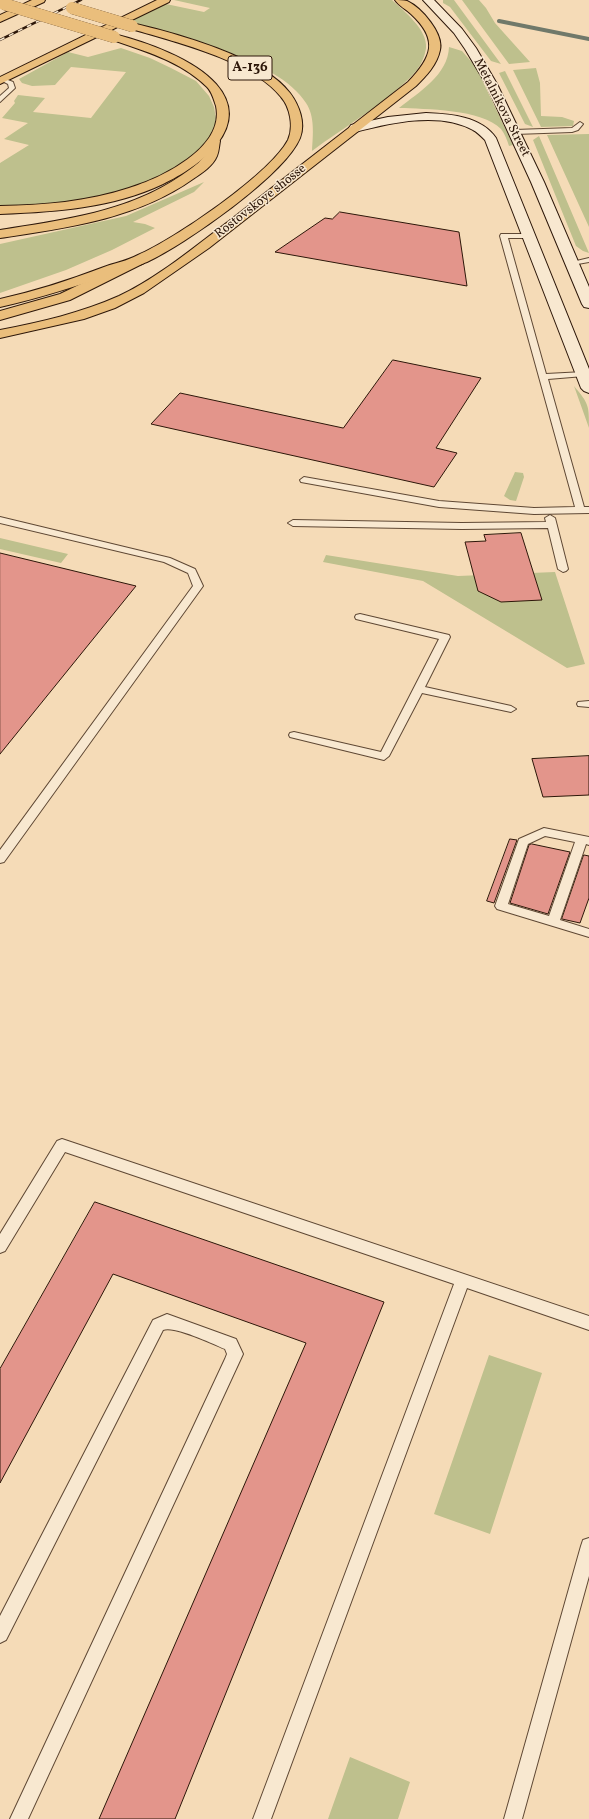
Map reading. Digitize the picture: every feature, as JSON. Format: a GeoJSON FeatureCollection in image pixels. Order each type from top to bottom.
{"type":"FeatureCollection","features":[{"type":"Feature","properties":{"kind":"main road"},"geometry":{"type":"LineString","coordinates":[[1,81],[165,0]]}},
{"type":"Feature","properties":{"kind":"main road","name":"Rostovskoye shosse"},"geometry":{"type":"LineString","coordinates":[[0,334],[47,325],[84,314],[113,303],[153,283],[256,207],[412,84],[424,73],[431,63],[435,51],[433,34],[429,26],[420,16],[400,0]]}},
{"type":"Feature","properties":{"kind":"main road","name":"Metalnikova Street"},"geometry":{"type":"LineString","coordinates":[[428,0],[462,33],[488,75],[538,183],[589,304]]}},
{"type":"Feature","properties":{"kind":"main road"},"geometry":{"type":"LineString","coordinates":[[0,19],[44,1]]}},
{"type":"Feature","properties":{"kind":"main road","name":"А-136"},"geometry":{"type":"LineString","coordinates":[[0,210],[79,204],[137,189],[183,168],[195,160],[214,141],[221,129],[224,118],[221,104],[212,86],[170,57],[114,37],[2,3]]}},
{"type":"Feature","properties":{"kind":"main road","name":"А-136"},"geometry":{"type":"LineString","coordinates":[[0,316],[65,297],[144,258],[228,204],[274,165],[286,153],[294,140],[296,117],[290,102],[285,94],[275,84],[254,70],[201,48],[64,6]]}},
{"type":"Feature","properties":{"kind":"main road"},"geometry":{"type":"LineString","coordinates":[[64,32],[111,9]]}},
{"type":"Feature","properties":{"kind":"main road","name":"Metalnikova Street"},"geometry":{"type":"LineString","coordinates":[[355,128],[394,119],[429,116],[468,124],[484,132],[490,138],[586,381]]}},
{"type":"Feature","properties":{"kind":"main road","name":"А-136"},"geometry":{"type":"LineString","coordinates":[[0,234],[48,227],[97,216],[162,193],[174,187],[202,166],[210,157],[214,141]]}},
{"type":"Feature","properties":{"kind":"main road","name":"Metalnikova Street"},"geometry":{"type":"LineString","coordinates":[[510,188],[513,183],[517,182],[538,183]]}},
{"type":"Feature","properties":{"kind":"main road","name":"А-136"},"geometry":{"type":"LineString","coordinates":[[0,303],[65,287],[144,258]]}},
{"type":"Feature","properties":{"kind":"lane"},"geometry":{"type":"LineString","coordinates":[[0,100],[12,88],[11,84],[1,81]]}},
{"type":"Feature","properties":{"kind":"lane"},"geometry":{"type":"LineString","coordinates":[[515,132],[572,130],[576,129],[580,124]]}},
{"type":"Feature","properties":{"kind":"lane"},"geometry":{"type":"LineString","coordinates":[[304,480],[439,504],[548,511],[584,510],[542,377],[504,236],[530,236]]}},
{"type":"Feature","properties":{"kind":"lane"},"geometry":{"type":"LineString","coordinates":[[572,263],[589,260]]}},
{"type":"Feature","properties":{"kind":"lane"},"geometry":{"type":"LineString","coordinates":[[542,377],[586,381]]}},
{"type":"Feature","properties":{"kind":"lane"},"geometry":{"type":"LineString","coordinates":[[548,511],[563,570]]}},
{"type":"Feature","properties":{"kind":"lane"},"geometry":{"type":"LineString","coordinates":[[0,520],[167,560],[192,570],[198,586],[0,859]]}},
{"type":"Feature","properties":{"kind":"lane"},"geometry":{"type":"LineString","coordinates":[[293,522],[462,526],[552,525]]}},
{"type":"Feature","properties":{"kind":"lane"},"geometry":{"type":"LineString","coordinates":[[294,735],[384,756],[445,637],[360,617]]}},
{"type":"Feature","properties":{"kind":"lane"},"geometry":{"type":"LineString","coordinates":[[419,689],[511,709]]}},
{"type":"Feature","properties":{"kind":"lane"},"geometry":{"type":"LineString","coordinates":[[553,922],[585,840],[544,832],[523,842],[501,906],[553,922],[589,933]]}},
{"type":"Feature","properties":{"kind":"lane"},"geometry":{"type":"LineString","coordinates":[[0,1247],[62,1145],[589,1323]]}},
{"type":"Feature","properties":{"kind":"lane"},"geometry":{"type":"LineString","coordinates":[[262,1819],[463,1280]]}},
{"type":"Feature","properties":{"kind":"lane"},"geometry":{"type":"LineString","coordinates":[[0,1634],[158,1325],[167,1321],[232,1344],[235,1354],[232,1361],[19,1819]]}},
{"type":"Feature","properties":{"kind":"lane"},"geometry":{"type":"LineString","coordinates":[[513,1819],[589,1546]]}},
{"type":"Feature","properties":{"kind":"green space"},"geometry":{"type":"Polygon","coordinates":[[[174,0],[392,0],[409,15],[419,28],[426,41],[426,48],[420,66],[406,82],[381,103],[312,151],[313,126],[309,108],[292,87],[273,73],[224,51],[127,22],[166,4],[204,12],[210,8],[174,0]]]}},
{"type":"Feature","properties":{"kind":"green space"},"geometry":{"type":"Polygon","coordinates":[[[443,0],[454,0],[501,64],[491,61],[450,7],[443,3],[443,0]]]}},
{"type":"Feature","properties":{"kind":"green space"},"geometry":{"type":"Polygon","coordinates":[[[462,0],[479,0],[495,23],[530,62],[509,64],[462,0]]]}},
{"type":"Feature","properties":{"kind":"green space"},"geometry":{"type":"Polygon","coordinates":[[[449,47],[462,51],[476,67],[513,145],[509,146],[501,129],[492,122],[481,117],[453,111],[399,108],[423,89],[438,74],[444,66],[449,47]]]}},
{"type":"Feature","properties":{"kind":"green space"},"geometry":{"type":"Polygon","coordinates":[[[121,48],[150,58],[196,81],[209,96],[214,107],[216,119],[214,132],[195,157],[149,183],[88,201],[0,207],[0,163],[29,145],[4,139],[28,123],[2,118],[15,103],[14,101],[18,95],[45,98],[33,112],[91,118],[126,72],[71,67],[55,85],[32,86],[22,83],[19,79],[68,52],[88,57],[121,48]]]}},
{"type":"Feature","properties":{"kind":"green space"},"geometry":{"type":"Polygon","coordinates":[[[536,68],[540,83],[541,116],[562,117],[574,121],[573,126],[541,127],[513,70],[536,68]]]}},
{"type":"Feature","properties":{"kind":"green space"},"geometry":{"type":"Polygon","coordinates":[[[505,71],[533,127],[525,124],[499,73],[505,71]]]}},
{"type":"Feature","properties":{"kind":"green space"},"geometry":{"type":"Polygon","coordinates":[[[589,134],[589,227],[547,135],[589,134]]]}},
{"type":"Feature","properties":{"kind":"green space"},"geometry":{"type":"Polygon","coordinates":[[[539,136],[589,253],[576,246],[533,140],[539,136]]]}},
{"type":"Feature","properties":{"kind":"green space"},"geometry":{"type":"Polygon","coordinates":[[[204,182],[194,192],[133,222],[145,224],[155,228],[112,250],[66,270],[0,293],[0,244],[126,216],[204,182]]]}},
{"type":"Feature","properties":{"kind":"green space"},"geometry":{"type":"Polygon","coordinates":[[[574,386],[583,397],[587,405],[589,414],[589,428],[574,386]]]}},
{"type":"Feature","properties":{"kind":"green space"},"geometry":{"type":"Polygon","coordinates":[[[515,472],[523,473],[524,477],[516,501],[510,500],[504,496],[515,472]]]}},
{"type":"Feature","properties":{"kind":"green space"},"geometry":{"type":"Polygon","coordinates":[[[0,538],[68,554],[61,563],[0,549],[0,538]]]}},
{"type":"Feature","properties":{"kind":"green space"},"geometry":{"type":"Polygon","coordinates":[[[326,555],[458,576],[555,572],[585,664],[567,668],[423,581],[323,562],[326,555]]]}},
{"type":"Feature","properties":{"kind":"green space"},"geometry":{"type":"Polygon","coordinates":[[[489,1355],[542,1373],[490,1534],[434,1514],[489,1355]]]}},
{"type":"Feature","properties":{"kind":"green space"},"geometry":{"type":"Polygon","coordinates":[[[350,1757],[410,1782],[398,1819],[328,1819],[350,1757]]]}},
{"type":"Feature","properties":{"kind":"building"},"geometry":{"type":"Polygon","coordinates":[[[340,212],[459,232],[467,286],[275,252],[325,218],[332,219],[340,212]]]}},
{"type":"Feature","properties":{"kind":"building"},"geometry":{"type":"Polygon","coordinates":[[[393,360],[481,378],[436,448],[457,453],[434,487],[151,424],[180,393],[343,428],[393,360]]]}},
{"type":"Feature","properties":{"kind":"building"},"geometry":{"type":"Polygon","coordinates":[[[521,533],[542,600],[501,602],[478,591],[465,542],[486,541],[484,535],[521,533]]]}},
{"type":"Feature","properties":{"kind":"building"},"geometry":{"type":"Polygon","coordinates":[[[0,553],[136,586],[0,754],[0,553]]]}},
{"type":"Feature","properties":{"kind":"building"},"geometry":{"type":"Polygon","coordinates":[[[589,756],[589,795],[543,797],[532,759],[589,756]]]}},
{"type":"Feature","properties":{"kind":"building"},"geometry":{"type":"Polygon","coordinates":[[[510,839],[517,840],[494,903],[487,901],[510,839]]]}},
{"type":"Feature","properties":{"kind":"building"},"geometry":{"type":"Polygon","coordinates":[[[532,844],[570,852],[548,914],[510,903],[529,845],[532,844]]]}},
{"type":"Feature","properties":{"kind":"building"},"geometry":{"type":"Polygon","coordinates":[[[584,855],[589,856],[589,898],[580,923],[562,919],[584,855]]]}},
{"type":"Feature","properties":{"kind":"building"},"geometry":{"type":"Polygon","coordinates":[[[95,1202],[384,1302],[175,1819],[99,1819],[306,1343],[113,1274],[0,1483],[0,1369],[95,1202]]]}},
{"type":"Feature","properties":{"kind":"waterway"},"geometry":{"type":"LineString","coordinates":[[499,21],[589,39]]}},
{"type":"Feature","properties":{"kind":"railway"},"geometry":{"type":"LineString","coordinates":[[0,40],[81,0]]}}]}
